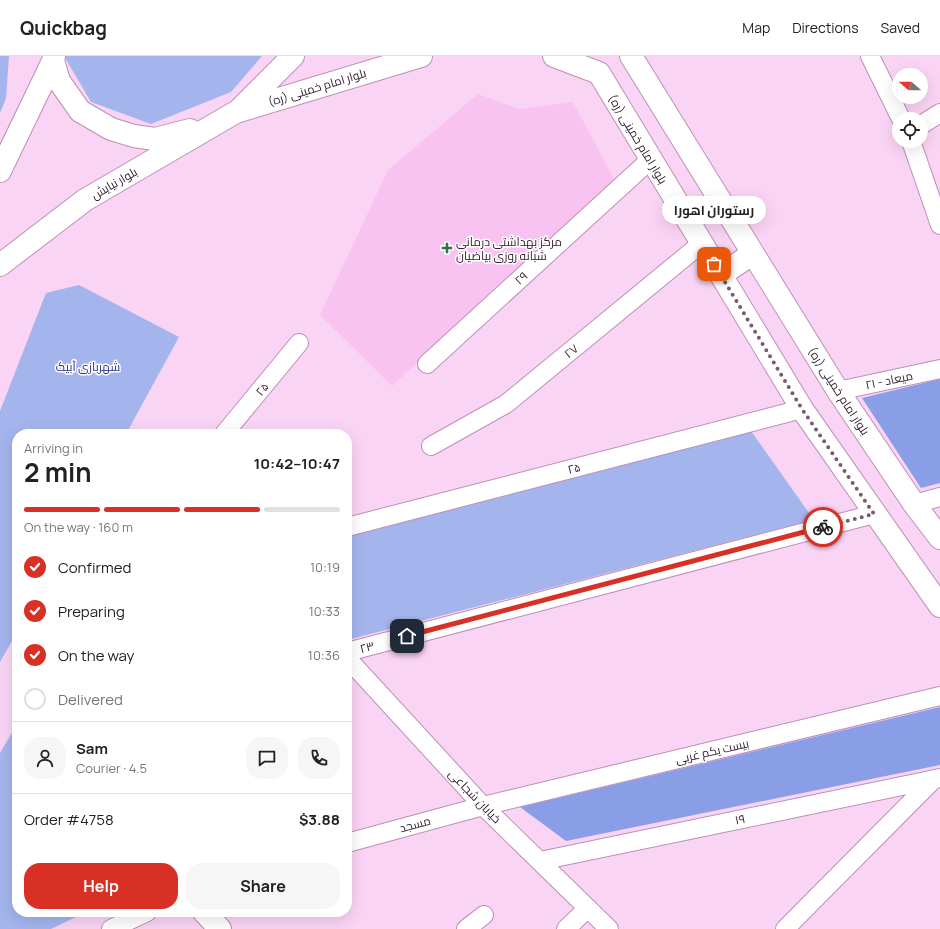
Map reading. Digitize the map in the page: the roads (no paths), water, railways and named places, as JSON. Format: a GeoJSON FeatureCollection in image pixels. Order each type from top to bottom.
{"type":"FeatureCollection","features":[{"type":"Feature","properties":{"kind":"main road"},"geometry":{"type":"LineString","coordinates":[[54,58],[59,81],[80,111],[111,129],[134,136],[154,139],[179,134],[236,112],[293,56]]}},
{"type":"Feature","properties":{"kind":"main road","name":"بلوار امام خمینی (ره)"},"geometry":{"type":"LineString","coordinates":[[236,112],[420,56]]}},
{"type":"Feature","properties":{"kind":"main road","name":"بلوار امام خمینی (ره)"},"geometry":{"type":"LineString","coordinates":[[554,56],[599,73],[802,409],[874,514],[940,606]]}},
{"type":"Feature","properties":{"kind":"main road","name":"بلوار امام خمینی (ره)"},"geometry":{"type":"LineString","coordinates":[[631,56],[838,391],[914,504],[940,538]]}},
{"type":"Feature","properties":{"kind":"main road"},"geometry":{"type":"LineString","coordinates":[[0,170],[54,58]]}},
{"type":"Feature","properties":{"kind":"main road","name":"بلوار نیایش"},"geometry":{"type":"LineString","coordinates":[[0,265],[85,200],[236,112]]}},
{"type":"Feature","properties":{"kind":"main road"},"geometry":{"type":"LineString","coordinates":[[721,275],[752,254]]}},
{"type":"Feature","properties":{"kind":"main road"},"geometry":{"type":"LineString","coordinates":[[209,917],[220,929]]}},
{"type":"Feature","properties":{"kind":"street"},"geometry":{"type":"LineString","coordinates":[[870,56],[898,112]]}},
{"type":"Feature","properties":{"kind":"street"},"geometry":{"type":"LineString","coordinates":[[928,121],[940,113]]}},
{"type":"Feature","properties":{"kind":"street"},"geometry":{"type":"LineString","coordinates":[[913,148],[940,225]]}},
{"type":"Feature","properties":{"kind":"street","name":"۲۹"},"geometry":{"type":"LineString","coordinates":[[426,364],[651,159]]}},
{"type":"Feature","properties":{"kind":"street","name":"۲۷"},"geometry":{"type":"LineString","coordinates":[[431,446],[506,404],[702,243]]}},
{"type":"Feature","properties":{"kind":"street","name":"۲۵"},"geometry":{"type":"LineString","coordinates":[[228,429],[299,343]]}},
{"type":"Feature","properties":{"kind":"street","name":"۲۱ - میعاد"},"geometry":{"type":"LineString","coordinates":[[838,391],[940,369]]}},
{"type":"Feature","properties":{"kind":"street","name":"۲۵"},"geometry":{"type":"LineString","coordinates":[[352,527],[802,409]]}},
{"type":"Feature","properties":{"kind":"street"},"geometry":{"type":"LineString","coordinates":[[914,504],[940,497]]}},
{"type":"Feature","properties":{"kind":"street","name":"۲۳"},"geometry":{"type":"LineString","coordinates":[[352,651],[874,514]]}},
{"type":"Feature","properties":{"kind":"street","name":"خیابان شجاعی"},"geometry":{"type":"LineString","coordinates":[[352,663],[483,806],[609,929]]}},
{"type":"Feature","properties":{"kind":"street","name":"بیست یکم غربی"},"geometry":{"type":"LineString","coordinates":[[483,806],[940,696]]}},
{"type":"Feature","properties":{"kind":"street"},"geometry":{"type":"LineString","coordinates":[[785,929],[937,778]]}},
{"type":"Feature","properties":{"kind":"street","name":"۱۹"},"geometry":{"type":"LineString","coordinates":[[540,861],[937,778]]}},
{"type":"Feature","properties":{"kind":"street","name":"مسجد"},"geometry":{"type":"LineString","coordinates":[[352,842],[483,806]]}},
{"type":"Feature","properties":{"kind":"street"},"geometry":{"type":"LineString","coordinates":[[566,929],[588,908]]}},
{"type":"Feature","properties":{"kind":"street"},"geometry":{"type":"LineString","coordinates":[[466,929],[484,914]]}},
{"type":"Feature","properties":{"kind":"street"},"geometry":{"type":"LineString","coordinates":[[111,929],[136,917]]}},
{"type":"Feature","properties":{"kind":"place","name":"مرکز بهداشتی درمانی شبانه روزی بیاضیان"},"geometry":{"type":"Point","coordinates":[447,248]}},
{"type":"Feature","properties":{"kind":"place","name":"رستوران اهورا"},"geometry":{"type":"Point","coordinates":[714,264]}},
{"type":"Feature","properties":{"kind":"park label","name":"شهربازی آبیک"},"geometry":{"type":"Point","coordinates":[88,366]}}]}
